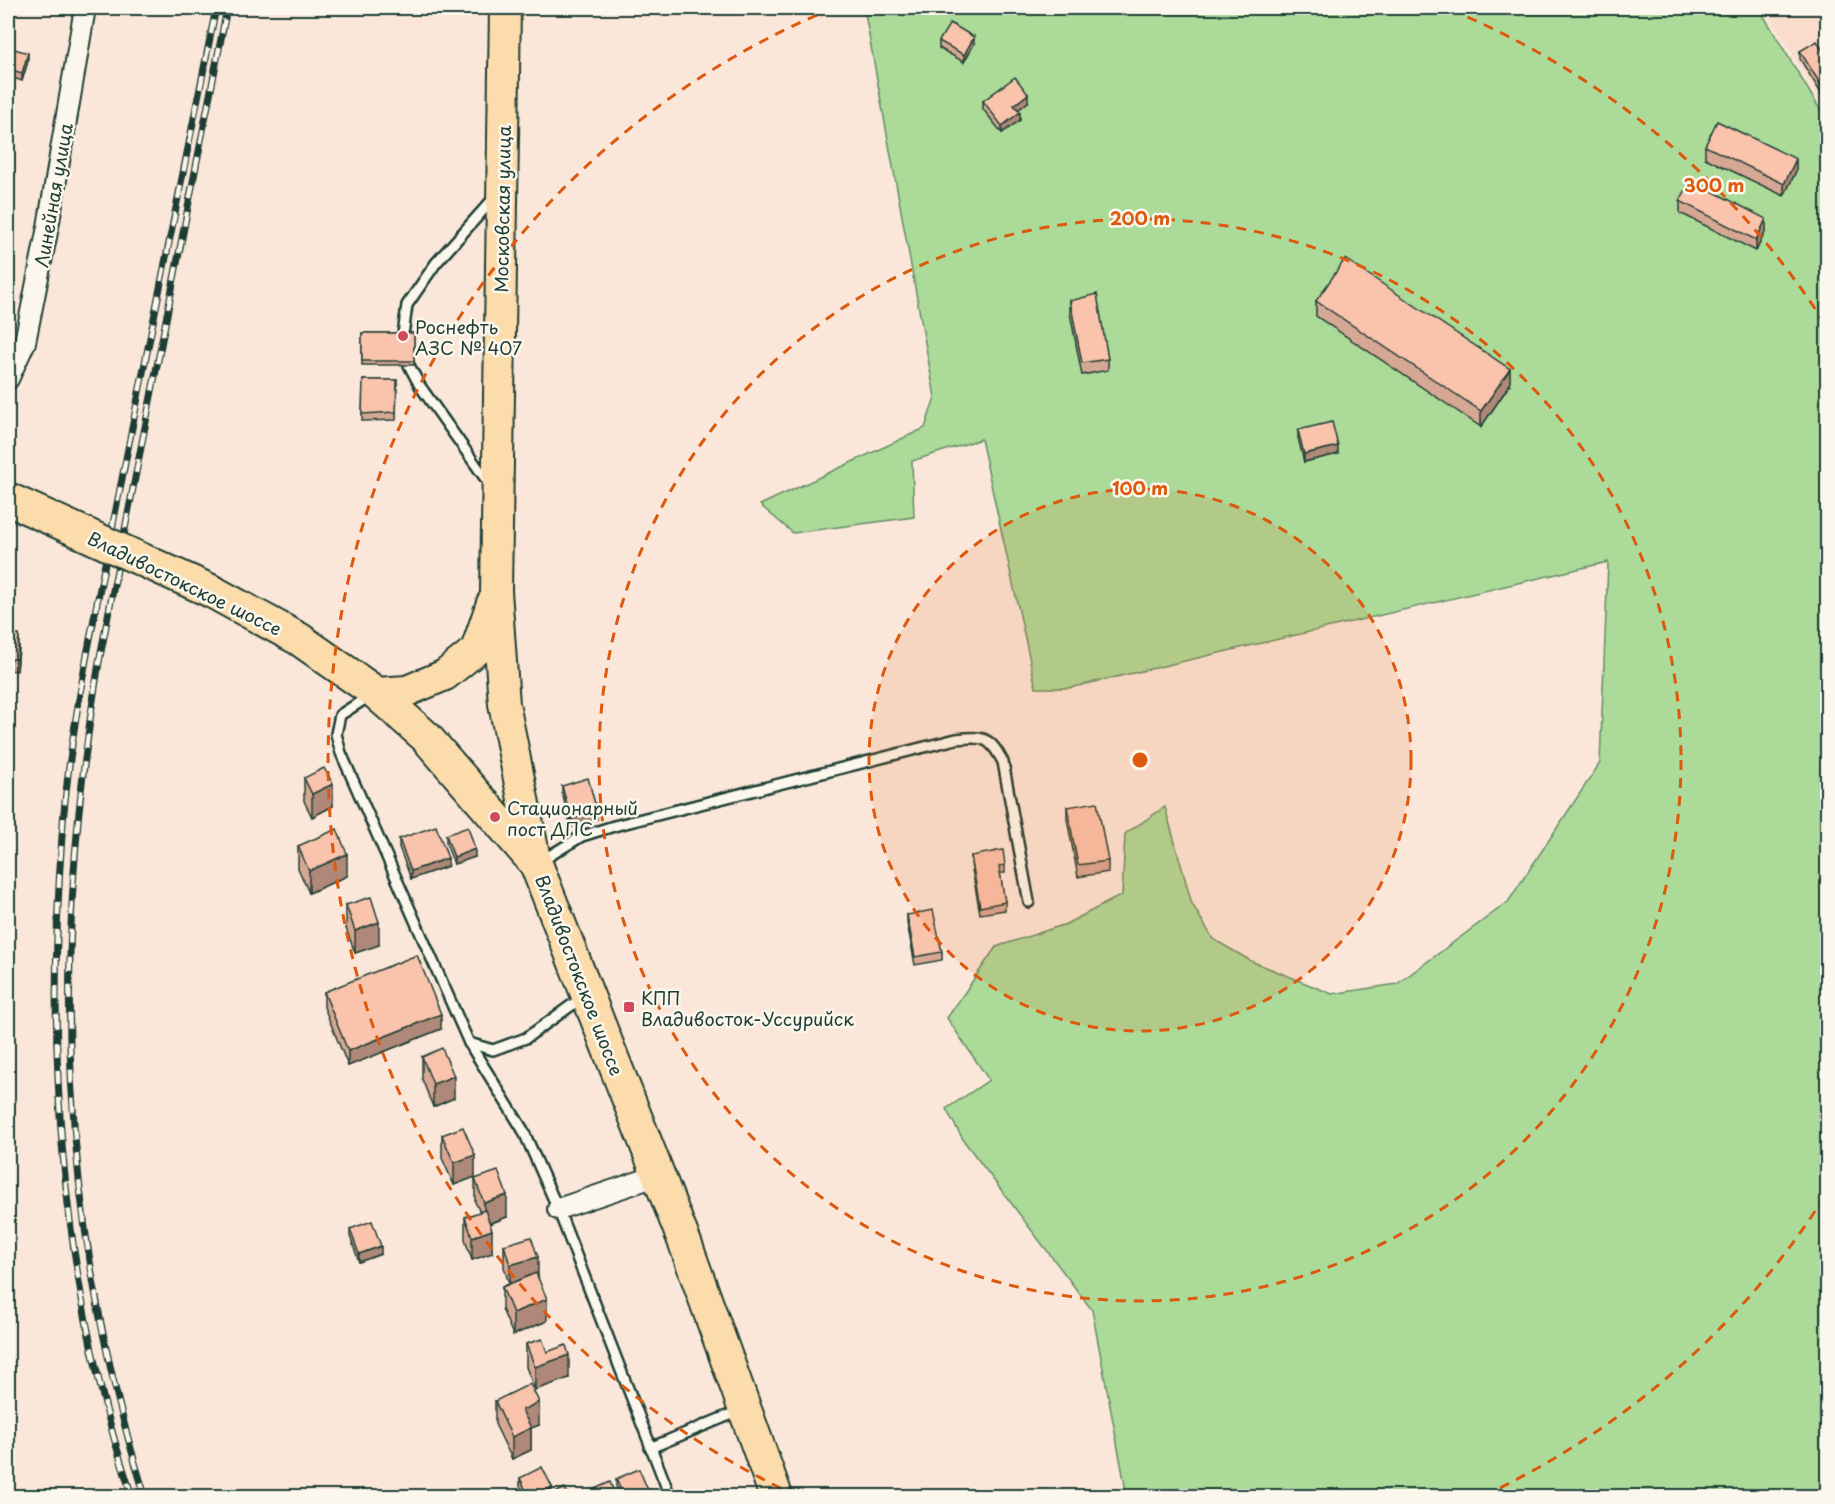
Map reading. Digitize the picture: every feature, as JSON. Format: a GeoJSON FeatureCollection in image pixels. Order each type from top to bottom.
{"type":"FeatureCollection","features":[{"type":"Feature","properties":{"kind":"highway","name":"Владивостокское шоссе"},"geometry":{"type":"LineString","coordinates":[[8,498],[211,591],[299,639],[376,693],[426,737],[536,864],[659,1175],[776,1497]]}},
{"type":"Feature","properties":{"kind":"main road","name":"Московская улица"},"geometry":{"type":"LineString","coordinates":[[505,8],[496,591],[504,704],[536,864]]}},
{"type":"Feature","properties":{"kind":"main road","name":"Московская улица"},"geometry":{"type":"LineString","coordinates":[[376,693],[407,691],[445,675],[476,650],[496,591]]}},
{"type":"Feature","properties":{"kind":"street","name":"Линейная улица"},"geometry":{"type":"LineString","coordinates":[[8,379],[28,330],[48,227],[84,8]]}},
{"type":"Feature","properties":{"kind":"street"},"geometry":{"type":"LineString","coordinates":[[558,1209],[659,1175]]}},
{"type":"Feature","properties":{"kind":"lane"},"geometry":{"type":"LineString","coordinates":[[498,496],[420,386],[400,350],[407,305],[436,263],[502,189]]}},
{"type":"Feature","properties":{"kind":"lane"},"geometry":{"type":"LineString","coordinates":[[376,693],[340,715],[336,734],[341,753],[469,1043],[523,1130],[558,1209],[670,1497]]}},
{"type":"Feature","properties":{"kind":"lane"},"geometry":{"type":"LineString","coordinates":[[536,864],[582,836],[614,826],[956,739],[977,737],[993,743],[1003,762],[1029,902]]}},
{"type":"Feature","properties":{"kind":"lane"},"geometry":{"type":"LineString","coordinates":[[469,1043],[493,1050],[526,1038],[587,993]]}},
{"type":"Feature","properties":{"kind":"lane"},"geometry":{"type":"LineString","coordinates":[[650,1448],[745,1408]]}},
{"type":"Feature","properties":{"kind":"shaded area"},"geometry":{"type":"Polygon","coordinates":[[[1765,8],[1827,8],[1827,112],[1765,8]]]}},
{"type":"Feature","properties":{"kind":"green space"},"geometry":{"type":"Polygon","coordinates":[[[864,8],[1759,8],[1827,121],[1827,1496],[1127,1496],[1092,1310],[964,1141],[946,1109],[989,1080],[947,1018],[996,947],[1066,924],[1122,895],[1125,834],[1165,807],[1192,904],[1213,939],[1251,961],[1332,994],[1397,984],[1508,902],[1600,763],[1608,562],[1069,688],[1036,688],[981,439],[912,461],[914,517],[793,533],[760,505],[925,428],[935,397],[864,8]]]}},
{"type":"Feature","properties":{"kind":"building"},"geometry":{"type":"Polygon","coordinates":[[[950,23],[974,37],[964,55],[939,41],[950,23]]]}},
{"type":"Feature","properties":{"kind":"building"},"geometry":{"type":"Polygon","coordinates":[[[1817,41],[1827,57],[1827,95],[1800,51],[1817,41]]]}},
{"type":"Feature","properties":{"kind":"building"},"geometry":{"type":"Polygon","coordinates":[[[8,47],[28,53],[22,73],[8,69],[8,47]]]}},
{"type":"Feature","properties":{"kind":"building"},"geometry":{"type":"Polygon","coordinates":[[[1015,77],[1028,94],[1014,105],[1020,112],[1002,126],[983,101],[1015,77]]]}},
{"type":"Feature","properties":{"kind":"building"},"geometry":{"type":"Polygon","coordinates":[[[1717,121],[1796,159],[1784,184],[1705,146],[1717,121]]]}},
{"type":"Feature","properties":{"kind":"building"},"geometry":{"type":"Polygon","coordinates":[[[1691,180],[1766,219],[1756,240],[1680,201],[1691,180]]]}},
{"type":"Feature","properties":{"kind":"building"},"geometry":{"type":"Polygon","coordinates":[[[1345,259],[1510,369],[1481,411],[1316,301],[1345,259]]]}},
{"type":"Feature","properties":{"kind":"building"},"geometry":{"type":"Polygon","coordinates":[[[1097,294],[1108,359],[1082,363],[1070,301],[1097,294]]]}},
{"type":"Feature","properties":{"kind":"building"},"geometry":{"type":"Polygon","coordinates":[[[362,333],[414,333],[414,361],[362,361],[362,333]]]}},
{"type":"Feature","properties":{"kind":"building"},"geometry":{"type":"Polygon","coordinates":[[[363,380],[397,380],[396,412],[362,414],[363,380]]]}},
{"type":"Feature","properties":{"kind":"building"},"geometry":{"type":"Polygon","coordinates":[[[1332,422],[1338,446],[1304,454],[1298,430],[1332,422]]]}},
{"type":"Feature","properties":{"kind":"building"},"geometry":{"type":"Polygon","coordinates":[[[8,590],[12,590],[9,634],[19,635],[17,659],[8,659],[8,590]]]}},
{"type":"Feature","properties":{"kind":"building"},"geometry":{"type":"Polygon","coordinates":[[[324,768],[333,784],[312,794],[304,778],[324,768]]]}},
{"type":"Feature","properties":{"kind":"building"},"geometry":{"type":"Polygon","coordinates":[[[588,778],[597,811],[571,819],[562,786],[588,778]]]}},
{"type":"Feature","properties":{"kind":"building"},"geometry":{"type":"Polygon","coordinates":[[[1097,802],[1108,861],[1078,865],[1067,807],[1097,802]]]}},
{"type":"Feature","properties":{"kind":"building"},"geometry":{"type":"Polygon","coordinates":[[[436,826],[448,858],[411,871],[399,839],[436,826]]]}},
{"type":"Feature","properties":{"kind":"building"},"geometry":{"type":"Polygon","coordinates":[[[468,827],[475,849],[454,857],[446,835],[468,827]]]}},
{"type":"Feature","properties":{"kind":"building"},"geometry":{"type":"Polygon","coordinates":[[[337,829],[347,854],[309,871],[298,846],[337,829]]]}},
{"type":"Feature","properties":{"kind":"building"},"geometry":{"type":"Polygon","coordinates":[[[1003,850],[1005,865],[999,866],[1005,902],[980,907],[971,856],[1003,850]]]}},
{"type":"Feature","properties":{"kind":"building"},"geometry":{"type":"Polygon","coordinates":[[[371,897],[379,922],[355,931],[346,905],[371,897]]]}},
{"type":"Feature","properties":{"kind":"building"},"geometry":{"type":"Polygon","coordinates":[[[933,910],[942,952],[915,957],[907,915],[933,910]]]}},
{"type":"Feature","properties":{"kind":"building"},"geometry":{"type":"Polygon","coordinates":[[[417,955],[441,1014],[348,1051],[324,992],[417,955]]]}},
{"type":"Feature","properties":{"kind":"building"},"geometry":{"type":"Polygon","coordinates":[[[442,1048],[454,1076],[433,1084],[422,1057],[442,1048]]]}},
{"type":"Feature","properties":{"kind":"building"},"geometry":{"type":"Polygon","coordinates":[[[463,1127],[475,1155],[454,1163],[442,1135],[463,1127]]]}},
{"type":"Feature","properties":{"kind":"building"},"geometry":{"type":"Polygon","coordinates":[[[498,1171],[507,1195],[484,1203],[475,1179],[498,1171]]]}},
{"type":"Feature","properties":{"kind":"building"},"geometry":{"type":"Polygon","coordinates":[[[485,1210],[492,1230],[472,1237],[465,1217],[485,1210]]]}},
{"type":"Feature","properties":{"kind":"building"},"geometry":{"type":"Polygon","coordinates":[[[372,1221],[381,1246],[359,1254],[350,1229],[372,1221]]]}},
{"type":"Feature","properties":{"kind":"building"},"geometry":{"type":"Polygon","coordinates":[[[531,1237],[538,1257],[510,1265],[504,1245],[531,1237]]]}},
{"type":"Feature","properties":{"kind":"building"},"geometry":{"type":"Polygon","coordinates":[[[536,1273],[547,1299],[513,1313],[502,1287],[536,1273]]]}},
{"type":"Feature","properties":{"kind":"building"},"geometry":{"type":"Polygon","coordinates":[[[542,1339],[547,1352],[566,1345],[569,1355],[535,1367],[526,1344],[542,1339]]]}},
{"type":"Feature","properties":{"kind":"building"},"geometry":{"type":"Polygon","coordinates":[[[530,1384],[539,1402],[522,1410],[531,1428],[512,1437],[495,1401],[530,1384]]]}},
{"type":"Feature","properties":{"kind":"building"},"geometry":{"type":"Polygon","coordinates":[[[542,1467],[552,1487],[529,1497],[520,1478],[542,1467]]]}},
{"type":"Feature","properties":{"kind":"building"},"geometry":{"type":"Polygon","coordinates":[[[639,1469],[651,1497],[624,1497],[616,1479],[639,1469]]]}},
{"type":"Feature","properties":{"kind":"building"},"geometry":{"type":"Polygon","coordinates":[[[610,1482],[616,1497],[590,1497],[588,1492],[610,1482]]]}},
{"type":"Feature","properties":{"kind":"building"},"geometry":{"type":"Polygon","coordinates":[[[565,1488],[569,1497],[547,1497],[565,1488]]]}},
{"type":"Feature","properties":{"kind":"railway"},"geometry":{"type":"LineString","coordinates":[[132,1496],[108,1416],[89,1335],[74,1253],[64,1170],[58,1086],[56,1003],[62,836],[77,709],[216,8]]}},
{"type":"Feature","properties":{"kind":"railway"},"geometry":{"type":"LineString","coordinates":[[145,1496],[116,1392],[94,1288],[80,1185],[71,1082],[70,978],[74,874],[84,769],[99,662],[227,8]]}},
{"type":"Feature","properties":{"kind":"place","name":"Роснефть АЗС № 407"},"geometry":{"type":"Point","coordinates":[403,336]}},
{"type":"Feature","properties":{"kind":"place","name":"Стационарный пост ДПС"},"geometry":{"type":"Point","coordinates":[495,817]}},
{"type":"Feature","properties":{"kind":"place","name":"КПП Владивосток-Уссурийск"},"geometry":{"type":"Point","coordinates":[629,1007]}}]}
